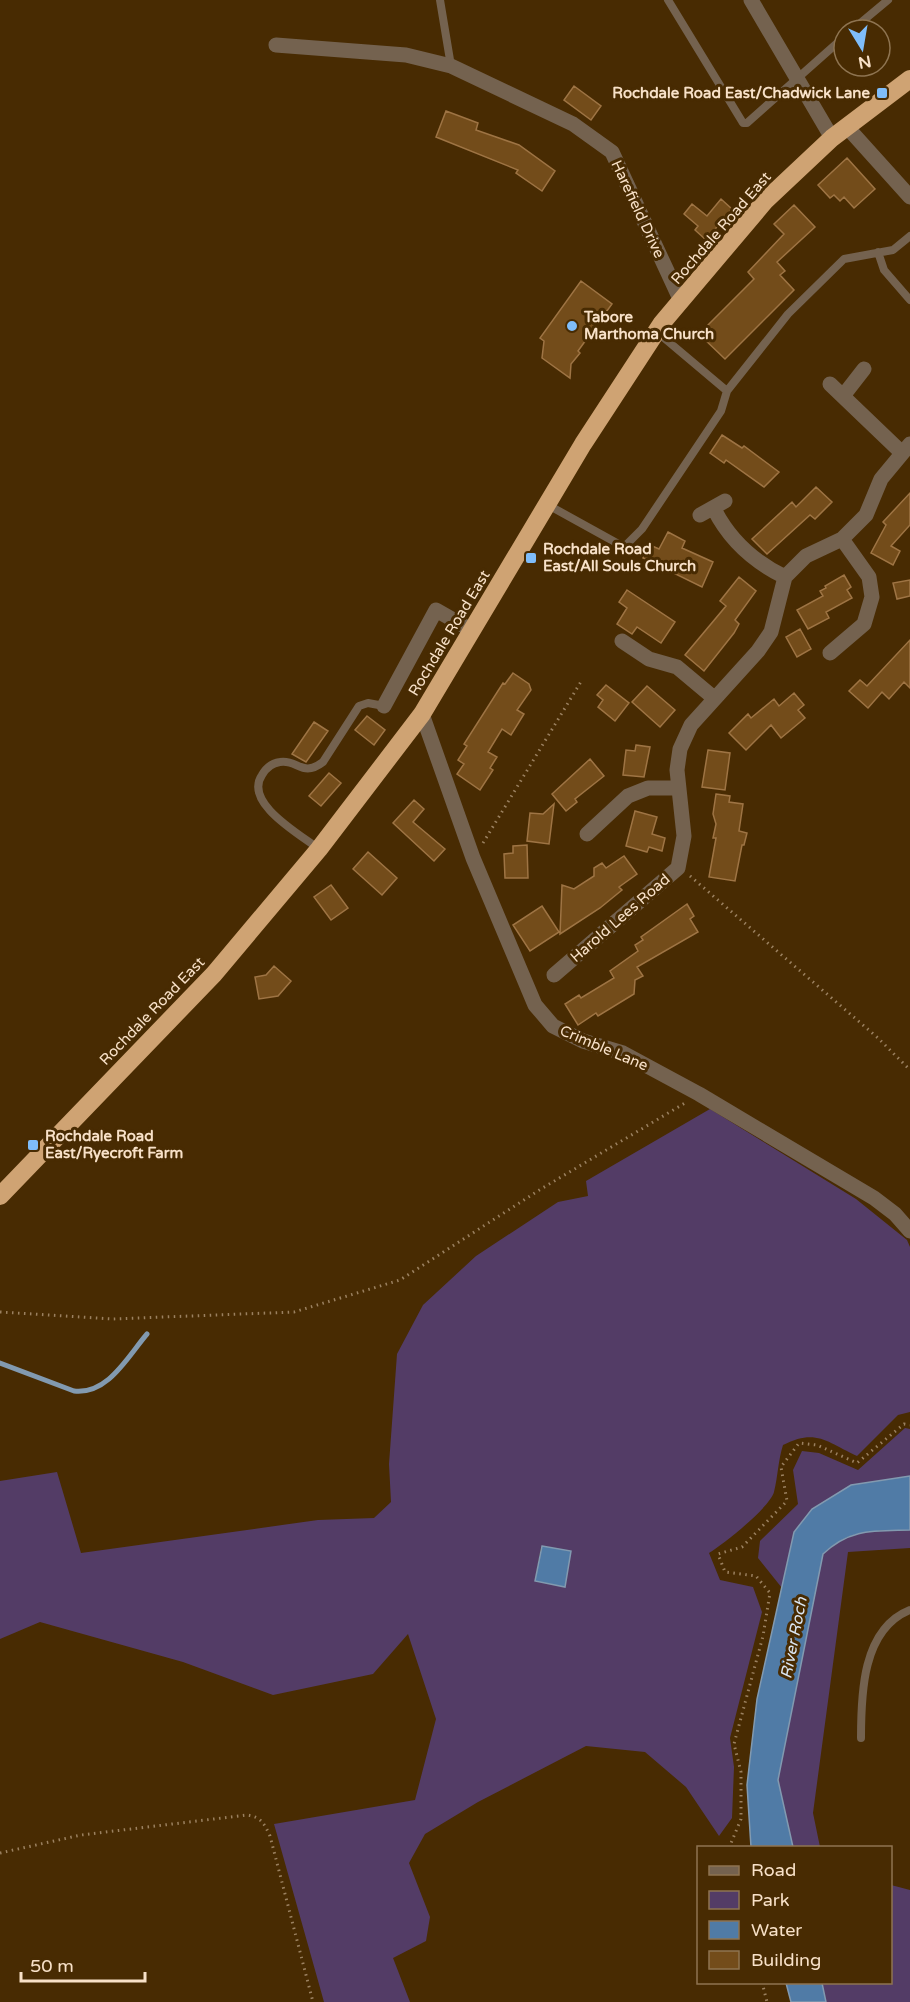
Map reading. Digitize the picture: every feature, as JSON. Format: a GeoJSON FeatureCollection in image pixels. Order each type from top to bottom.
{"type":"FeatureCollection","features":[{"type":"Feature","properties":{"kind":"highway","name":"Rochdale Road East"},"geometry":{"type":"LineString","coordinates":[[0,1196],[214,974],[319,849],[422,714],[546,505],[656,332],[681,301],[765,201],[832,138],[910,79]]}},
{"type":"Feature","properties":{"kind":"street"},"geometry":{"type":"LineString","coordinates":[[751,0],[832,138]]}},
{"type":"Feature","properties":{"kind":"street","name":"Harefield Drive"},"geometry":{"type":"LineString","coordinates":[[276,45],[406,55],[451,66],[573,124],[612,152],[681,301]]}},
{"type":"Feature","properties":{"kind":"street"},"geometry":{"type":"LineString","coordinates":[[848,126],[910,196]]}},
{"type":"Feature","properties":{"kind":"street"},"geometry":{"type":"LineString","coordinates":[[843,396],[864,369]]}},
{"type":"Feature","properties":{"kind":"street"},"geometry":{"type":"LineString","coordinates":[[713,509],[739,546],[762,566],[785,577],[806,556],[842,539],[866,515],[881,479],[905,448],[831,384]]}},
{"type":"Feature","properties":{"kind":"street"},"geometry":{"type":"LineString","coordinates":[[830,653],[864,624],[873,597],[869,576],[842,539]]}},
{"type":"Feature","properties":{"kind":"street","name":"Harold Lees Road"},"geometry":{"type":"LineString","coordinates":[[554,975],[683,872],[684,836],[678,788],[680,748],[691,725],[758,651],[771,632],[785,577]]}},
{"type":"Feature","properties":{"kind":"street"},"geometry":{"type":"LineString","coordinates":[[384,706],[436,610],[471,630]]}},
{"type":"Feature","properties":{"kind":"street"},"geometry":{"type":"LineString","coordinates":[[622,640],[649,659],[677,667],[714,698]]}},
{"type":"Feature","properties":{"kind":"street","name":"Crimble Lane"},"geometry":{"type":"LineString","coordinates":[[422,714],[474,858],[536,1005],[553,1026],[583,1041],[623,1053],[699,1094],[874,1198],[895,1214],[910,1231]]}},
{"type":"Feature","properties":{"kind":"street"},"geometry":{"type":"LineString","coordinates":[[587,834],[628,796],[648,788],[678,788]]}},
{"type":"Feature","properties":{"kind":"lane"},"geometry":{"type":"LineString","coordinates":[[440,0],[451,66]]}},
{"type":"Feature","properties":{"kind":"lane"},"geometry":{"type":"LineString","coordinates":[[669,0],[743,123],[747,123],[832,47]]}},
{"type":"Feature","properties":{"kind":"lane"},"geometry":{"type":"LineString","coordinates":[[866,18],[888,0]]}},
{"type":"Feature","properties":{"kind":"lane"},"geometry":{"type":"LineString","coordinates":[[546,505],[624,547],[642,529],[721,411],[727,392],[788,314],[844,259],[893,250],[910,236]]}},
{"type":"Feature","properties":{"kind":"lane"},"geometry":{"type":"LineString","coordinates":[[878,252],[884,270],[910,300]]}},
{"type":"Feature","properties":{"kind":"lane"},"geometry":{"type":"LineString","coordinates":[[656,332],[727,392]]}},
{"type":"Feature","properties":{"kind":"lane"},"geometry":{"type":"LineString","coordinates":[[319,849],[266,809],[259,790],[260,777],[272,764],[283,761],[306,770],[314,769],[323,762],[360,706],[368,703],[384,706]]}},
{"type":"Feature","properties":{"kind":"lane"},"geometry":{"type":"LineString","coordinates":[[861,1738],[861,1697],[870,1657],[885,1627],[910,1610]]}},
{"type":"Feature","properties":{"kind":"path"},"geometry":{"type":"LineString","coordinates":[[474,858],[582,680]]}},
{"type":"Feature","properties":{"kind":"path"},"geometry":{"type":"LineString","coordinates":[[683,872],[861,1023],[910,1070]]}},
{"type":"Feature","properties":{"kind":"path"},"geometry":{"type":"LineString","coordinates":[[0,1312],[112,1319],[294,1312],[400,1280],[541,1189],[699,1094]]}},
{"type":"Feature","properties":{"kind":"path"},"geometry":{"type":"LineString","coordinates":[[730,1846],[741,1819],[741,1772],[734,1744],[764,1636],[770,1593],[756,1576],[725,1572],[718,1554],[742,1547],[787,1501],[782,1467],[799,1443],[818,1445],[857,1463],[904,1424],[910,1425]]}},
{"type":"Feature","properties":{"kind":"path"},"geometry":{"type":"LineString","coordinates":[[0,1853],[81,1836],[247,1815],[258,1817],[270,1836],[313,2002]]}},
{"type":"Feature","properties":{"kind":"path"},"geometry":{"type":"LineString","coordinates":[[762,1984],[767,2002]]}},
{"type":"Feature","properties":{"kind":"green space"},"geometry":{"type":"Polygon","coordinates":[[[710,1109],[856,1199],[907,1240],[910,1247],[910,1412],[898,1415],[857,1456],[813,1437],[794,1440],[783,1445],[771,1499],[746,1525],[709,1553],[720,1580],[753,1587],[762,1612],[730,1738],[734,1767],[732,1818],[719,1836],[686,1787],[645,1752],[586,1746],[478,1802],[425,1834],[409,1863],[430,1917],[426,1941],[393,1958],[410,2002],[324,2002],[274,1824],[415,1800],[436,1719],[408,1634],[373,1674],[273,1695],[183,1662],[40,1622],[0,1639],[0,1481],[57,1472],[81,1553],[318,1520],[374,1518],[391,1502],[389,1464],[397,1354],[423,1305],[476,1256],[558,1202],[588,1196],[586,1181],[710,1109]],[[541,1547],[535,1581],[565,1587],[541,1547]]]}},
{"type":"Feature","properties":{"kind":"green space"},"geometry":{"type":"Polygon","coordinates":[[[905,1428],[910,1429],[910,1476],[851,1485],[794,1532],[782,1588],[758,1558],[760,1541],[798,1504],[793,1470],[802,1451],[819,1453],[858,1470],[905,1428]]]}},
{"type":"Feature","properties":{"kind":"green space"},"geometry":{"type":"Polygon","coordinates":[[[910,1530],[910,1548],[848,1552],[813,1813],[820,1846],[793,1846],[778,1780],[823,1554],[843,1539],[874,1531],[910,1530]]]}},
{"type":"Feature","properties":{"kind":"green space"},"geometry":{"type":"Polygon","coordinates":[[[892,1885],[910,1890],[910,2002],[826,2002],[822,1984],[892,1984],[892,1885]]]}},
{"type":"Feature","properties":{"kind":"water","name":"River Roch"},"geometry":{"type":"Polygon","coordinates":[[[910,1476],[910,1530],[874,1531],[853,1535],[843,1539],[823,1554],[778,1780],[793,1846],[751,1846],[747,1785],[757,1699],[794,1532],[812,1509],[851,1485],[910,1476]]]}},
{"type":"Feature","properties":{"kind":"water"},"geometry":{"type":"Polygon","coordinates":[[[542,1546],[571,1551],[565,1587],[535,1581],[542,1546]]]}},
{"type":"Feature","properties":{"kind":"water"},"geometry":{"type":"Polygon","coordinates":[[[786,1984],[822,1984],[826,2002],[791,2002],[786,1984]]]}},
{"type":"Feature","properties":{"kind":"building"},"geometry":{"type":"Polygon","coordinates":[[[574,86],[601,106],[591,120],[564,100],[574,86]]]}},
{"type":"Feature","properties":{"kind":"building"},"geometry":{"type":"Polygon","coordinates":[[[446,111],[478,123],[476,130],[519,145],[555,171],[542,191],[516,173],[518,170],[436,137],[446,111]]]}},
{"type":"Feature","properties":{"kind":"building"},"geometry":{"type":"Polygon","coordinates":[[[847,158],[875,189],[854,208],[844,197],[840,201],[834,195],[830,198],[818,185],[847,158]]]}},
{"type":"Feature","properties":{"kind":"building"},"geometry":{"type":"Polygon","coordinates":[[[721,199],[732,209],[706,240],[695,230],[698,226],[684,214],[692,204],[707,216],[721,199]]]}},
{"type":"Feature","properties":{"kind":"building"},"geometry":{"type":"Polygon","coordinates":[[[794,205],[815,227],[777,262],[785,271],[780,275],[794,290],[725,359],[699,334],[754,279],[748,272],[784,234],[774,224],[794,205]]]}},
{"type":"Feature","properties":{"kind":"building","name":"Tabore Marthoma Church"},"geometry":{"type":"Polygon","coordinates":[[[581,281],[612,304],[578,351],[580,353],[571,364],[570,378],[542,358],[544,341],[540,338],[581,281]]]}},
{"type":"Feature","properties":{"kind":"building"},"geometry":{"type":"Polygon","coordinates":[[[722,435],[742,448],[744,446],[779,472],[764,487],[726,460],[724,463],[710,453],[722,435]]]}},
{"type":"Feature","properties":{"kind":"building"},"geometry":{"type":"Polygon","coordinates":[[[816,487],[832,502],[815,519],[810,515],[767,554],[752,539],[792,502],[796,507],[816,487]]]}},
{"type":"Feature","properties":{"kind":"building"},"geometry":{"type":"Polygon","coordinates":[[[910,493],[910,525],[891,546],[900,551],[893,565],[871,553],[886,525],[883,522],[910,493]]]}},
{"type":"Feature","properties":{"kind":"building"},"geometry":{"type":"Polygon","coordinates":[[[668,532],[685,541],[682,548],[713,562],[702,587],[643,558],[650,545],[659,549],[668,532]]]}},
{"type":"Feature","properties":{"kind":"building"},"geometry":{"type":"Polygon","coordinates":[[[844,575],[851,587],[847,590],[852,598],[826,612],[829,618],[808,629],[797,610],[823,596],[820,591],[826,588],[825,586],[844,575]]]}},
{"type":"Feature","properties":{"kind":"building"},"geometry":{"type":"Polygon","coordinates":[[[739,577],[756,591],[735,620],[739,624],[734,633],[704,671],[685,655],[726,606],[720,601],[739,577]]]}},
{"type":"Feature","properties":{"kind":"building"},"geometry":{"type":"Polygon","coordinates":[[[910,580],[910,596],[897,599],[893,583],[910,580]]]}},
{"type":"Feature","properties":{"kind":"building"},"geometry":{"type":"Polygon","coordinates":[[[627,590],[675,622],[661,643],[637,627],[632,634],[617,624],[627,608],[619,602],[627,590]]]}},
{"type":"Feature","properties":{"kind":"building"},"geometry":{"type":"Polygon","coordinates":[[[800,629],[811,649],[797,657],[786,637],[800,629]]]}},
{"type":"Feature","properties":{"kind":"building"},"geometry":{"type":"Polygon","coordinates":[[[910,640],[910,688],[904,682],[889,699],[882,692],[868,708],[849,691],[860,680],[867,686],[910,640]]]}},
{"type":"Feature","properties":{"kind":"building"},"geometry":{"type":"Polygon","coordinates":[[[513,673],[529,684],[531,690],[517,710],[524,714],[511,735],[502,729],[488,752],[497,757],[490,768],[493,770],[480,790],[457,774],[464,764],[458,760],[467,746],[464,744],[503,683],[505,684],[513,673]]]}},
{"type":"Feature","properties":{"kind":"building"},"geometry":{"type":"Polygon","coordinates":[[[606,685],[629,703],[615,721],[598,707],[603,700],[597,695],[606,685]]]}},
{"type":"Feature","properties":{"kind":"building"},"geometry":{"type":"Polygon","coordinates":[[[647,686],[675,710],[660,727],[632,702],[647,686]]]}},
{"type":"Feature","properties":{"kind":"building"},"geometry":{"type":"Polygon","coordinates":[[[794,693],[804,705],[798,710],[805,718],[781,738],[771,725],[746,750],[729,733],[748,714],[751,718],[774,699],[779,706],[794,693]]]}},
{"type":"Feature","properties":{"kind":"building"},"geometry":{"type":"Polygon","coordinates":[[[367,716],[385,730],[374,745],[355,730],[367,716]]]}},
{"type":"Feature","properties":{"kind":"building"},"geometry":{"type":"Polygon","coordinates":[[[314,722],[328,731],[306,762],[292,754],[314,722]]]}},
{"type":"Feature","properties":{"kind":"building"},"geometry":{"type":"Polygon","coordinates":[[[636,745],[650,747],[644,777],[623,775],[626,750],[635,751],[636,745]]]}},
{"type":"Feature","properties":{"kind":"building"},"geometry":{"type":"Polygon","coordinates":[[[708,750],[730,753],[725,790],[702,787],[708,750]]]}},
{"type":"Feature","properties":{"kind":"building"},"geometry":{"type":"Polygon","coordinates":[[[590,759],[604,776],[575,799],[577,802],[566,811],[552,794],[590,759]]]}},
{"type":"Feature","properties":{"kind":"building"},"geometry":{"type":"Polygon","coordinates":[[[329,773],[341,783],[321,806],[309,796],[329,773]]]}},
{"type":"Feature","properties":{"kind":"building"},"geometry":{"type":"Polygon","coordinates":[[[716,794],[730,796],[729,802],[743,804],[739,831],[747,833],[744,845],[742,845],[735,881],[709,877],[716,838],[713,838],[716,824],[713,814],[716,794]]]}},
{"type":"Feature","properties":{"kind":"building"},"geometry":{"type":"Polygon","coordinates":[[[414,800],[424,809],[413,822],[445,849],[434,861],[393,823],[414,800]]]}},
{"type":"Feature","properties":{"kind":"building"},"geometry":{"type":"Polygon","coordinates":[[[554,804],[549,844],[527,841],[530,813],[543,814],[554,804]]]}},
{"type":"Feature","properties":{"kind":"building"},"geometry":{"type":"Polygon","coordinates":[[[635,811],[657,817],[652,834],[665,838],[662,851],[649,847],[647,852],[626,846],[635,811]]]}},
{"type":"Feature","properties":{"kind":"building"},"geometry":{"type":"Polygon","coordinates":[[[527,845],[528,878],[505,878],[504,854],[513,853],[513,846],[527,845]]]}},
{"type":"Feature","properties":{"kind":"building"},"geometry":{"type":"Polygon","coordinates":[[[368,852],[397,878],[382,895],[353,869],[368,852]]]}},
{"type":"Feature","properties":{"kind":"building"},"geometry":{"type":"Polygon","coordinates":[[[624,856],[637,874],[619,887],[622,890],[600,908],[560,934],[562,885],[574,889],[594,876],[594,868],[602,863],[606,868],[624,856]]]}},
{"type":"Feature","properties":{"kind":"building"},"geometry":{"type":"Polygon","coordinates":[[[331,885],[348,908],[331,920],[314,897],[331,885]]]}},
{"type":"Feature","properties":{"kind":"building"},"geometry":{"type":"Polygon","coordinates":[[[687,904],[694,916],[690,919],[698,932],[637,967],[643,976],[635,980],[634,994],[598,1016],[596,1013],[578,1025],[565,1004],[579,995],[581,998],[614,978],[610,971],[638,951],[635,945],[643,940],[641,937],[687,904]]]}},
{"type":"Feature","properties":{"kind":"building"},"geometry":{"type":"Polygon","coordinates":[[[542,906],[559,932],[530,951],[513,925],[542,906]]]}},
{"type":"Feature","properties":{"kind":"building"},"geometry":{"type":"Polygon","coordinates":[[[274,966],[291,981],[278,996],[259,999],[255,977],[266,975],[274,966]]]}},
{"type":"Feature","properties":{"kind":"waterway"},"geometry":{"type":"LineString","coordinates":[[0,1363],[74,1391],[86,1391],[107,1381],[125,1363],[147,1334]]}},
{"type":"Feature","properties":{"kind":"place","name":"Rochdale Road East/Chadwick Lane"},"geometry":{"type":"Point","coordinates":[882,93]}},
{"type":"Feature","properties":{"kind":"place","name":"Tabore Marthoma Church"},"geometry":{"type":"Point","coordinates":[572,326]}},
{"type":"Feature","properties":{"kind":"place","name":"Rochdale Road East/All Souls Church"},"geometry":{"type":"Point","coordinates":[531,558]}},
{"type":"Feature","properties":{"kind":"place","name":"Rochdale Road East/Ryecroft Farm"},"geometry":{"type":"Point","coordinates":[33,1145]}}]}
